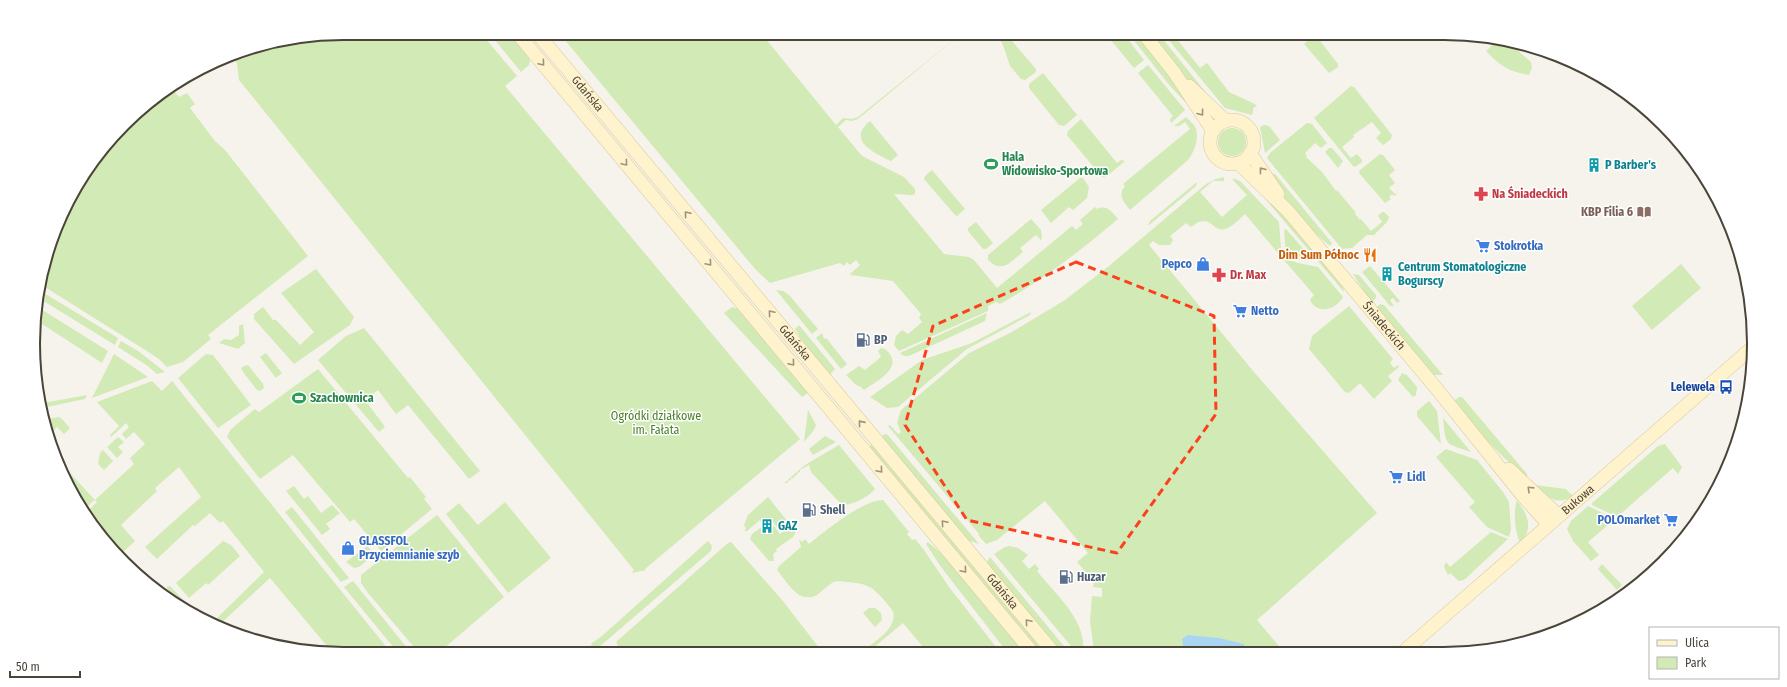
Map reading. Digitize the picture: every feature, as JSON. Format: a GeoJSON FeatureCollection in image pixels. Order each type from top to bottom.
{"type":"FeatureCollection","features":[{"type":"Feature","properties":{"kind":"main road","name":"Gdańska"},"geometry":{"type":"LineString","coordinates":[[523,40],[1028,647]]}},
{"type":"Feature","properties":{"kind":"main road","name":"Gdańska"},"geometry":{"type":"LineString","coordinates":[[543,40],[1049,647]]}},
{"type":"Feature","properties":{"kind":"main road"},"geometry":{"type":"LineString","coordinates":[[1149,40],[1174,72],[1213,131]]}},
{"type":"Feature","properties":{"kind":"main road"},"geometry":{"type":"LineString","coordinates":[[1174,72],[1226,121]]}},
{"type":"Feature","properties":{"kind":"main road"},"geometry":{"type":"LineString","coordinates":[[1236,120],[1249,128],[1254,139],[1250,153],[1238,163],[1225,162],[1215,156],[1210,144],[1213,131],[1219,124],[1226,121],[1236,120]]}},
{"type":"Feature","properties":{"kind":"main road","name":"Śniadeckich"},"geometry":{"type":"LineString","coordinates":[[1250,153],[1288,211],[1522,496],[1548,524]]}},
{"type":"Feature","properties":{"kind":"main road","name":"Śniadeckich"},"geometry":{"type":"LineString","coordinates":[[1238,163],[1288,211]]}},
{"type":"Feature","properties":{"kind":"main road","name":"Bukowa"},"geometry":{"type":"LineString","coordinates":[[1409,647],[1548,524],[1747,353]]}},
{"type":"Feature","properties":{"kind":"main road","name":"Śniadeckich"},"geometry":{"type":"LineString","coordinates":[[1479,442],[1558,516]]}},
{"type":"Feature","properties":{"kind":"highlighted area"},"geometry":{"type":"Polygon","coordinates":[[[1076,262],[1214,316],[1216,414],[1117,553],[967,520],[905,425],[933,326],[1076,262]]]}},
{"type":"Feature","properties":{"kind":"green space","name":"Ogródki działkowe im. Fałata"},"geometry":{"type":"Polygon","coordinates":[[[487,40],[517,76],[505,86],[800,439],[645,569],[646,570],[631,573],[634,570],[239,80],[237,63],[235,60],[265,50],[324,41],[487,40]]]}},
{"type":"Feature","properties":{"kind":"green space"},"geometry":{"type":"Polygon","coordinates":[[[495,40],[515,40],[528,56],[530,61],[529,65],[521,72],[495,40]]]}},
{"type":"Feature","properties":{"kind":"green space"},"geometry":{"type":"Polygon","coordinates":[[[565,40],[767,40],[836,125],[843,118],[852,119],[858,117],[954,40],[858,119],[852,121],[846,120],[838,127],[862,156],[904,177],[915,189],[915,194],[912,195],[894,194],[944,254],[969,257],[974,260],[997,288],[1072,226],[1076,230],[1083,224],[1080,220],[1095,207],[1097,209],[1104,207],[1106,208],[1118,219],[1061,264],[1016,295],[1000,304],[996,302],[988,306],[988,311],[899,351],[894,345],[896,336],[902,330],[908,334],[922,322],[919,318],[921,314],[893,281],[851,275],[850,274],[860,265],[856,260],[850,265],[847,262],[844,266],[840,263],[770,283],[755,269],[565,40]]]}},
{"type":"Feature","properties":{"kind":"green space"},"geometry":{"type":"Polygon","coordinates":[[[1000,40],[1011,40],[1036,69],[1036,72],[1025,80],[1021,79],[1010,66],[1000,40]]]}},
{"type":"Feature","properties":{"kind":"green space"},"geometry":{"type":"Polygon","coordinates":[[[1111,40],[1128,40],[1144,60],[1134,68],[1111,40]]]}},
{"type":"Feature","properties":{"kind":"green space"},"geometry":{"type":"Polygon","coordinates":[[[1134,40],[1143,40],[1180,87],[1189,106],[1170,86],[1134,40]]]}},
{"type":"Feature","properties":{"kind":"green space"},"geometry":{"type":"Polygon","coordinates":[[[1156,40],[1164,40],[1207,94],[1204,95],[1187,79],[1156,40]]]}},
{"type":"Feature","properties":{"kind":"green space"},"geometry":{"type":"Polygon","coordinates":[[[1169,40],[1178,40],[1200,68],[1207,63],[1229,92],[1255,104],[1257,107],[1254,107],[1252,115],[1225,108],[1169,40]]]}},
{"type":"Feature","properties":{"kind":"green space"},"geometry":{"type":"Polygon","coordinates":[[[1306,40],[1319,40],[1338,64],[1338,67],[1329,73],[1304,44],[1306,40]]]}},
{"type":"Feature","properties":{"kind":"green space"},"geometry":{"type":"Polygon","coordinates":[[[1493,45],[1516,49],[1531,62],[1532,68],[1529,75],[1510,70],[1495,60],[1486,51],[1493,45]]]}},
{"type":"Feature","properties":{"kind":"green space"},"geometry":{"type":"Polygon","coordinates":[[[1148,65],[1185,110],[1171,123],[1170,119],[1173,116],[1138,73],[1148,65]]]}},
{"type":"Feature","properties":{"kind":"green space"},"geometry":{"type":"Polygon","coordinates":[[[1043,73],[1077,115],[1064,126],[1059,125],[1029,88],[1029,84],[1043,73]]]}},
{"type":"Feature","properties":{"kind":"green space"},"geometry":{"type":"Polygon","coordinates":[[[1351,86],[1354,87],[1392,135],[1391,139],[1383,145],[1376,138],[1381,133],[1372,122],[1353,135],[1354,137],[1342,147],[1351,158],[1357,154],[1362,160],[1362,162],[1355,167],[1314,118],[1351,86]]]}},
{"type":"Feature","properties":{"kind":"green space"},"geometry":{"type":"Polygon","coordinates":[[[174,92],[179,97],[187,93],[195,104],[190,108],[308,256],[208,335],[211,339],[183,362],[167,367],[150,353],[45,287],[50,265],[63,227],[71,209],[91,175],[115,143],[143,115],[174,92]]]}},
{"type":"Feature","properties":{"kind":"green space"},"geometry":{"type":"Polygon","coordinates":[[[1186,117],[1194,126],[1197,133],[1194,150],[1190,157],[1130,210],[1121,195],[1125,186],[1123,184],[1190,129],[1185,122],[1179,126],[1174,126],[1186,117]]]}},
{"type":"Feature","properties":{"kind":"green space"},"geometry":{"type":"Polygon","coordinates":[[[1081,119],[1117,163],[1121,160],[1125,161],[1106,177],[1102,177],[1067,135],[1068,131],[1081,119]]]}},
{"type":"Feature","properties":{"kind":"green space"},"geometry":{"type":"Polygon","coordinates":[[[870,121],[898,155],[891,161],[871,150],[862,140],[861,135],[863,128],[870,121]]]}},
{"type":"Feature","properties":{"kind":"green space"},"geometry":{"type":"Polygon","coordinates":[[[1307,123],[1312,124],[1327,143],[1321,148],[1315,143],[1305,153],[1307,156],[1306,157],[1322,172],[1336,191],[1337,190],[1356,213],[1355,214],[1360,220],[1361,219],[1371,231],[1382,222],[1378,216],[1382,212],[1389,217],[1387,222],[1374,235],[1367,235],[1352,248],[1342,249],[1267,158],[1270,153],[1307,123]]]}},
{"type":"Feature","properties":{"kind":"green space"},"geometry":{"type":"Polygon","coordinates":[[[1264,125],[1269,126],[1280,140],[1265,153],[1260,127],[1264,125]]]}},
{"type":"Feature","properties":{"kind":"green space"},"geometry":{"type":"Polygon","coordinates":[[[1232,128],[1242,132],[1246,142],[1242,152],[1232,156],[1222,152],[1218,142],[1222,132],[1232,128]]]}},
{"type":"Feature","properties":{"kind":"green space"},"geometry":{"type":"Polygon","coordinates":[[[1329,148],[1332,148],[1343,161],[1338,168],[1325,152],[1329,148]]]}},
{"type":"Feature","properties":{"kind":"green space"},"geometry":{"type":"Polygon","coordinates":[[[1380,154],[1383,155],[1395,170],[1389,175],[1395,183],[1389,188],[1395,194],[1399,192],[1394,196],[1392,194],[1389,197],[1391,199],[1385,203],[1359,173],[1360,170],[1380,154]]]}},
{"type":"Feature","properties":{"kind":"green space"},"geometry":{"type":"Polygon","coordinates":[[[932,170],[965,209],[957,216],[924,179],[925,176],[932,170]]]}},
{"type":"Feature","properties":{"kind":"green space"},"geometry":{"type":"Polygon","coordinates":[[[1275,174],[1332,243],[1330,246],[1313,231],[1290,205],[1270,176],[1275,174]]]}},
{"type":"Feature","properties":{"kind":"green space"},"geometry":{"type":"Polygon","coordinates":[[[1224,177],[1224,181],[1213,181],[1200,192],[1222,217],[1247,195],[1233,180],[1233,178],[1240,181],[1279,222],[1281,249],[1283,255],[1282,258],[1245,214],[1232,226],[1225,229],[1217,228],[1206,221],[1198,222],[1191,227],[1186,223],[1170,236],[1173,240],[1170,245],[1159,245],[1153,241],[1149,245],[1254,372],[1377,513],[1257,620],[1280,647],[1245,647],[1244,644],[1188,635],[1183,647],[1093,647],[1090,621],[1092,596],[1102,597],[1102,588],[1093,587],[1094,582],[1077,562],[1088,553],[1045,501],[997,540],[986,544],[888,426],[890,425],[898,434],[901,432],[897,423],[901,410],[969,353],[1010,333],[1065,300],[1109,266],[1206,184],[1216,179],[1224,177]]]}},
{"type":"Feature","properties":{"kind":"green space"},"geometry":{"type":"Polygon","coordinates":[[[1080,178],[1083,178],[1089,187],[1087,198],[1073,210],[1069,207],[1051,223],[1041,210],[1080,178]]]}},
{"type":"Feature","properties":{"kind":"green space"},"geometry":{"type":"Polygon","coordinates":[[[1197,182],[1196,186],[1148,226],[1150,221],[1197,182]]]}},
{"type":"Feature","properties":{"kind":"green space"},"geometry":{"type":"Polygon","coordinates":[[[1257,189],[1272,201],[1343,285],[1344,292],[1257,189]]]}},
{"type":"Feature","properties":{"kind":"green space"},"geometry":{"type":"Polygon","coordinates":[[[1031,219],[1041,230],[1041,240],[1036,235],[1020,248],[1023,252],[1006,265],[998,266],[988,260],[988,255],[1031,219]]]}},
{"type":"Feature","properties":{"kind":"green space"},"geometry":{"type":"Polygon","coordinates":[[[976,222],[993,243],[986,249],[983,249],[968,231],[968,228],[976,222]]]}},
{"type":"Feature","properties":{"kind":"green space"},"geometry":{"type":"Polygon","coordinates":[[[1286,229],[1312,260],[1298,260],[1286,254],[1284,230],[1286,229]]]}},
{"type":"Feature","properties":{"kind":"green space"},"geometry":{"type":"Polygon","coordinates":[[[1287,259],[1318,267],[1343,297],[1331,308],[1317,308],[1310,300],[1314,295],[1284,260],[1287,259]]]}},
{"type":"Feature","properties":{"kind":"green space"},"geometry":{"type":"Polygon","coordinates":[[[1681,264],[1701,288],[1652,330],[1632,306],[1681,264]]]}},
{"type":"Feature","properties":{"kind":"green space"},"geometry":{"type":"Polygon","coordinates":[[[1370,266],[1400,301],[1397,303],[1393,298],[1390,300],[1394,306],[1390,306],[1362,272],[1370,266]]]}},
{"type":"Feature","properties":{"kind":"green space"},"geometry":{"type":"Polygon","coordinates":[[[316,269],[354,317],[350,325],[294,364],[254,319],[254,314],[263,307],[273,320],[276,320],[300,345],[314,332],[281,293],[316,269]]]}},
{"type":"Feature","properties":{"kind":"green space"},"geometry":{"type":"Polygon","coordinates":[[[1353,274],[1359,275],[1376,295],[1376,298],[1372,302],[1370,301],[1353,274]]]}},
{"type":"Feature","properties":{"kind":"green space"},"geometry":{"type":"Polygon","coordinates":[[[776,290],[783,291],[789,295],[818,329],[812,334],[776,290]]]}},
{"type":"Feature","properties":{"kind":"green space"},"geometry":{"type":"Polygon","coordinates":[[[45,293],[118,338],[115,345],[43,301],[45,293]]]}},
{"type":"Feature","properties":{"kind":"green space"},"geometry":{"type":"Polygon","coordinates":[[[1380,304],[1384,305],[1443,375],[1434,375],[1376,308],[1380,304]]]}},
{"type":"Feature","properties":{"kind":"green space"},"geometry":{"type":"Polygon","coordinates":[[[1349,306],[1393,359],[1390,363],[1394,368],[1398,365],[1399,367],[1388,376],[1392,381],[1374,399],[1360,383],[1349,393],[1345,392],[1309,349],[1312,336],[1349,306]]]}},
{"type":"Feature","properties":{"kind":"green space"},"geometry":{"type":"Polygon","coordinates":[[[732,307],[739,309],[809,392],[802,397],[724,313],[732,307]]]}},
{"type":"Feature","properties":{"kind":"green space"},"geometry":{"type":"Polygon","coordinates":[[[42,310],[108,351],[102,363],[41,323],[42,310]]]}},
{"type":"Feature","properties":{"kind":"green space"},"geometry":{"type":"Polygon","coordinates":[[[1031,312],[1030,315],[967,349],[898,407],[887,408],[870,397],[922,360],[972,343],[1031,312]]]}},
{"type":"Feature","properties":{"kind":"green space"},"geometry":{"type":"Polygon","coordinates":[[[987,313],[985,321],[909,356],[904,356],[900,353],[987,313]]]}},
{"type":"Feature","properties":{"kind":"green space"},"geometry":{"type":"Polygon","coordinates":[[[243,324],[245,343],[238,349],[219,343],[224,339],[231,340],[239,335],[239,326],[243,324]]]}},
{"type":"Feature","properties":{"kind":"green space"},"geometry":{"type":"Polygon","coordinates":[[[799,325],[835,369],[829,376],[814,359],[795,329],[799,325]]]}},
{"type":"Feature","properties":{"kind":"green space"},"geometry":{"type":"Polygon","coordinates":[[[364,328],[480,471],[469,479],[408,405],[396,414],[378,390],[365,400],[385,427],[379,432],[318,360],[346,336],[364,328]]]}},
{"type":"Feature","properties":{"kind":"green space"},"geometry":{"type":"Polygon","coordinates":[[[822,333],[824,339],[826,338],[847,364],[841,369],[816,338],[822,333]]]}},
{"type":"Feature","properties":{"kind":"green space"},"geometry":{"type":"Polygon","coordinates":[[[121,341],[138,351],[165,372],[157,374],[148,366],[118,347],[121,341]]]}},
{"type":"Feature","properties":{"kind":"green space"},"geometry":{"type":"Polygon","coordinates":[[[881,348],[885,349],[891,356],[893,362],[891,367],[888,372],[864,390],[856,385],[846,375],[859,366],[865,370],[881,357],[878,351],[881,348]]]}},
{"type":"Feature","properties":{"kind":"green space"},"geometry":{"type":"Polygon","coordinates":[[[266,353],[282,373],[276,378],[260,357],[266,353]]]}},
{"type":"Feature","properties":{"kind":"green space"},"geometry":{"type":"Polygon","coordinates":[[[114,354],[148,377],[92,398],[114,354]]]}},
{"type":"Feature","properties":{"kind":"green space"},"geometry":{"type":"Polygon","coordinates":[[[206,354],[213,355],[251,405],[218,428],[178,378],[206,354]]]}},
{"type":"Feature","properties":{"kind":"green space"},"geometry":{"type":"Polygon","coordinates":[[[246,365],[249,366],[263,384],[264,388],[260,391],[257,390],[243,372],[241,368],[246,365]]]}},
{"type":"Feature","properties":{"kind":"green space"},"geometry":{"type":"Polygon","coordinates":[[[318,369],[408,478],[410,477],[426,497],[424,499],[432,509],[381,551],[354,519],[350,522],[293,455],[260,479],[227,437],[230,430],[255,409],[259,412],[318,369]]]}},
{"type":"Feature","properties":{"kind":"green space"},"geometry":{"type":"Polygon","coordinates":[[[1402,373],[1407,375],[1417,387],[1416,395],[1413,397],[1398,380],[1402,373]]]}},
{"type":"Feature","properties":{"kind":"green space"},"geometry":{"type":"Polygon","coordinates":[[[152,381],[162,391],[172,381],[386,647],[327,646],[270,578],[222,622],[216,619],[264,572],[223,521],[220,523],[210,513],[195,526],[193,525],[157,559],[145,547],[201,497],[179,467],[155,488],[157,491],[121,525],[135,541],[123,552],[115,544],[90,509],[97,502],[94,500],[88,506],[68,471],[95,500],[134,464],[130,458],[145,444],[134,432],[126,439],[122,434],[129,427],[126,423],[111,437],[110,435],[119,426],[97,402],[152,381]]]}},
{"type":"Feature","properties":{"kind":"green space"},"geometry":{"type":"Polygon","coordinates":[[[87,395],[85,399],[47,407],[46,402],[87,395]]]}},
{"type":"Feature","properties":{"kind":"green space"},"geometry":{"type":"Polygon","coordinates":[[[1459,397],[1462,397],[1527,474],[1527,480],[1487,441],[1454,401],[1459,397]]]}},
{"type":"Feature","properties":{"kind":"green space"},"geometry":{"type":"Polygon","coordinates":[[[1429,401],[1437,411],[1441,444],[1417,416],[1417,411],[1429,401]]]}},
{"type":"Feature","properties":{"kind":"green space"},"geometry":{"type":"Polygon","coordinates":[[[808,410],[816,425],[814,430],[804,442],[808,410]]]}},
{"type":"Feature","properties":{"kind":"green space"},"geometry":{"type":"Polygon","coordinates":[[[58,417],[61,418],[70,428],[64,434],[57,427],[53,432],[49,419],[58,417]]]}},
{"type":"Feature","properties":{"kind":"green space"},"geometry":{"type":"Polygon","coordinates":[[[1443,418],[1471,452],[1451,445],[1448,442],[1446,439],[1443,418]]]}},
{"type":"Feature","properties":{"kind":"green space"},"geometry":{"type":"Polygon","coordinates":[[[887,434],[979,544],[967,540],[880,438],[887,434]]]}},
{"type":"Feature","properties":{"kind":"green space"},"geometry":{"type":"Polygon","coordinates":[[[825,436],[836,442],[813,455],[809,449],[825,436]]]}},
{"type":"Feature","properties":{"kind":"green space"},"geometry":{"type":"Polygon","coordinates":[[[118,437],[124,442],[118,447],[123,452],[117,458],[107,447],[118,437]]]}},
{"type":"Feature","properties":{"kind":"green space"},"geometry":{"type":"Polygon","coordinates":[[[872,444],[1042,647],[1035,647],[868,447],[872,444]]]}},
{"type":"Feature","properties":{"kind":"green space"},"geometry":{"type":"Polygon","coordinates":[[[1665,444],[1682,467],[1678,474],[1673,468],[1617,517],[1592,505],[1592,503],[1658,446],[1665,444]]]}},
{"type":"Feature","properties":{"kind":"green space"},"geometry":{"type":"Polygon","coordinates":[[[839,445],[875,489],[868,495],[854,503],[845,505],[841,504],[811,472],[809,465],[800,470],[794,478],[787,481],[788,483],[784,483],[805,465],[839,445]]]}},
{"type":"Feature","properties":{"kind":"green space"},"geometry":{"type":"Polygon","coordinates":[[[1446,449],[1477,460],[1503,492],[1509,502],[1511,529],[1509,537],[1487,527],[1469,507],[1475,502],[1436,457],[1446,449]]]}},
{"type":"Feature","properties":{"kind":"green space"},"geometry":{"type":"Polygon","coordinates":[[[103,450],[113,461],[104,470],[98,464],[100,453],[103,450]]]}},
{"type":"Feature","properties":{"kind":"green space"},"geometry":{"type":"Polygon","coordinates":[[[1535,485],[1566,489],[1573,496],[1562,500],[1552,499],[1535,485]]]}},
{"type":"Feature","properties":{"kind":"green space"},"geometry":{"type":"Polygon","coordinates":[[[294,486],[304,499],[308,496],[321,513],[332,505],[340,513],[326,524],[330,529],[322,535],[286,491],[294,486]]]}},
{"type":"Feature","properties":{"kind":"green space"},"geometry":{"type":"Polygon","coordinates":[[[768,497],[796,532],[793,537],[776,549],[777,551],[773,554],[774,561],[769,561],[750,539],[752,534],[763,526],[767,531],[774,526],[780,534],[784,531],[781,528],[778,529],[771,519],[764,525],[760,520],[747,531],[744,531],[746,529],[744,525],[748,515],[768,497]]]}},
{"type":"Feature","properties":{"kind":"green space"},"geometry":{"type":"Polygon","coordinates":[[[883,500],[909,532],[907,534],[912,540],[915,539],[924,550],[949,587],[996,647],[923,647],[903,623],[874,647],[868,647],[888,630],[892,624],[893,618],[893,612],[889,606],[872,588],[854,583],[837,581],[829,585],[817,595],[806,597],[798,594],[777,570],[779,566],[801,547],[799,539],[802,542],[805,539],[809,544],[844,517],[875,501],[883,500]]]}},
{"type":"Feature","properties":{"kind":"green space"},"geometry":{"type":"Polygon","coordinates":[[[1517,501],[1524,511],[1528,522],[1527,532],[1520,542],[1518,539],[1515,522],[1515,509],[1517,501]]]}},
{"type":"Feature","properties":{"kind":"green space"},"geometry":{"type":"Polygon","coordinates":[[[505,502],[551,558],[508,593],[446,514],[459,503],[478,525],[505,502]]]}},
{"type":"Feature","properties":{"kind":"green space"},"geometry":{"type":"Polygon","coordinates":[[[1588,506],[1615,519],[1588,542],[1599,555],[1591,561],[1573,541],[1567,529],[1571,521],[1588,506]]]}},
{"type":"Feature","properties":{"kind":"green space"},"geometry":{"type":"Polygon","coordinates":[[[292,507],[349,578],[341,582],[285,512],[292,507]]]}},
{"type":"Feature","properties":{"kind":"green space"},"geometry":{"type":"Polygon","coordinates":[[[437,515],[504,597],[445,647],[414,647],[368,593],[361,583],[361,575],[437,515]]]}},
{"type":"Feature","properties":{"kind":"green space"},"geometry":{"type":"Polygon","coordinates":[[[1491,532],[1508,539],[1464,580],[1459,581],[1450,573],[1448,575],[1444,567],[1446,562],[1450,567],[1491,532]]]}},
{"type":"Feature","properties":{"kind":"green space"},"geometry":{"type":"Polygon","coordinates":[[[223,541],[231,545],[240,556],[208,585],[206,583],[189,598],[176,583],[223,541]]]}},
{"type":"Feature","properties":{"kind":"green space"},"geometry":{"type":"Polygon","coordinates":[[[708,541],[712,546],[711,551],[599,647],[591,647],[592,643],[602,636],[708,541]]]}},
{"type":"Feature","properties":{"kind":"green space"},"geometry":{"type":"Polygon","coordinates":[[[731,542],[783,601],[818,647],[619,647],[616,642],[728,543],[731,542]]]}},
{"type":"Feature","properties":{"kind":"green space"},"geometry":{"type":"Polygon","coordinates":[[[928,542],[951,562],[1022,647],[1003,647],[941,567],[926,544],[928,542]]]}},
{"type":"Feature","properties":{"kind":"green space"},"geometry":{"type":"Polygon","coordinates":[[[367,546],[375,554],[359,567],[354,568],[346,562],[367,546]]]}},
{"type":"Feature","properties":{"kind":"green space"},"geometry":{"type":"Polygon","coordinates":[[[1009,546],[1018,548],[1028,555],[1022,561],[1029,569],[1035,564],[1039,569],[1037,571],[1061,598],[1075,618],[1080,629],[1083,647],[1072,647],[994,554],[1009,546]]]}},
{"type":"Feature","properties":{"kind":"green space"},"geometry":{"type":"Polygon","coordinates":[[[990,557],[1065,647],[1055,647],[989,568],[987,562],[990,557]]]}},
{"type":"Feature","properties":{"kind":"green space"},"geometry":{"type":"Polygon","coordinates":[[[1602,564],[1622,585],[1617,590],[1598,569],[1602,564]]]}},
{"type":"Feature","properties":{"kind":"green space"},"geometry":{"type":"Polygon","coordinates":[[[353,581],[406,647],[393,647],[344,587],[353,581]]]}},
{"type":"Feature","properties":{"kind":"green space"},"geometry":{"type":"Polygon","coordinates":[[[170,586],[185,602],[171,593],[166,587],[170,586]]]}},
{"type":"Feature","properties":{"kind":"green space"},"geometry":{"type":"Polygon","coordinates":[[[869,608],[875,608],[881,613],[882,620],[875,627],[863,613],[869,608]]]}},
{"type":"Feature","properties":{"kind":"water"},"geometry":{"type":"Polygon","coordinates":[[[1188,635],[1219,638],[1244,644],[1245,647],[1183,647],[1182,639],[1188,635]]]}},
{"type":"Feature","properties":{"kind":"place","name":"Hala Widowisko-Sportowa"},"geometry":{"type":"Point","coordinates":[991,164]}},
{"type":"Feature","properties":{"kind":"place","name":"P Barber's"},"geometry":{"type":"Point","coordinates":[1594,165]}},
{"type":"Feature","properties":{"kind":"place","name":"Na Śniadeckich"},"geometry":{"type":"Point","coordinates":[1481,194]}},
{"type":"Feature","properties":{"kind":"place","name":"KBP Filia 6"},"geometry":{"type":"Point","coordinates":[1644,212]}},
{"type":"Feature","properties":{"kind":"place","name":"Stokrotka"},"geometry":{"type":"Point","coordinates":[1483,246]}},
{"type":"Feature","properties":{"kind":"place","name":"Dim Sum Północ"},"geometry":{"type":"Point","coordinates":[1370,255]}},
{"type":"Feature","properties":{"kind":"place","name":"Pepco"},"geometry":{"type":"Point","coordinates":[1203,264]}},
{"type":"Feature","properties":{"kind":"place","name":"Centrum Stomatologiczne Bogurscy"},"geometry":{"type":"Point","coordinates":[1387,274]}},
{"type":"Feature","properties":{"kind":"place","name":"Dr. Max"},"geometry":{"type":"Point","coordinates":[1219,275]}},
{"type":"Feature","properties":{"kind":"place","name":"Netto"},"geometry":{"type":"Point","coordinates":[1240,311]}},
{"type":"Feature","properties":{"kind":"place","name":"BP"},"geometry":{"type":"Point","coordinates":[863,340]}},
{"type":"Feature","properties":{"kind":"place","name":"Lelewela"},"geometry":{"type":"Point","coordinates":[1726,387]}},
{"type":"Feature","properties":{"kind":"place","name":"Szachownica"},"geometry":{"type":"Point","coordinates":[299,398]}},
{"type":"Feature","properties":{"kind":"place","name":"Lidl"},"geometry":{"type":"Point","coordinates":[1396,477]}},
{"type":"Feature","properties":{"kind":"place","name":"Shell"},"geometry":{"type":"Point","coordinates":[809,510]}},
{"type":"Feature","properties":{"kind":"place","name":"POLOmarket"},"geometry":{"type":"Point","coordinates":[1671,520]}},
{"type":"Feature","properties":{"kind":"place","name":"GAZ"},"geometry":{"type":"Point","coordinates":[767,526]}},
{"type":"Feature","properties":{"kind":"place","name":"GLASSFOL Przyciemnianie szyb"},"geometry":{"type":"Point","coordinates":[348,548]}},
{"type":"Feature","properties":{"kind":"place","name":"Huzar"},"geometry":{"type":"Point","coordinates":[1066,577]}}]}
